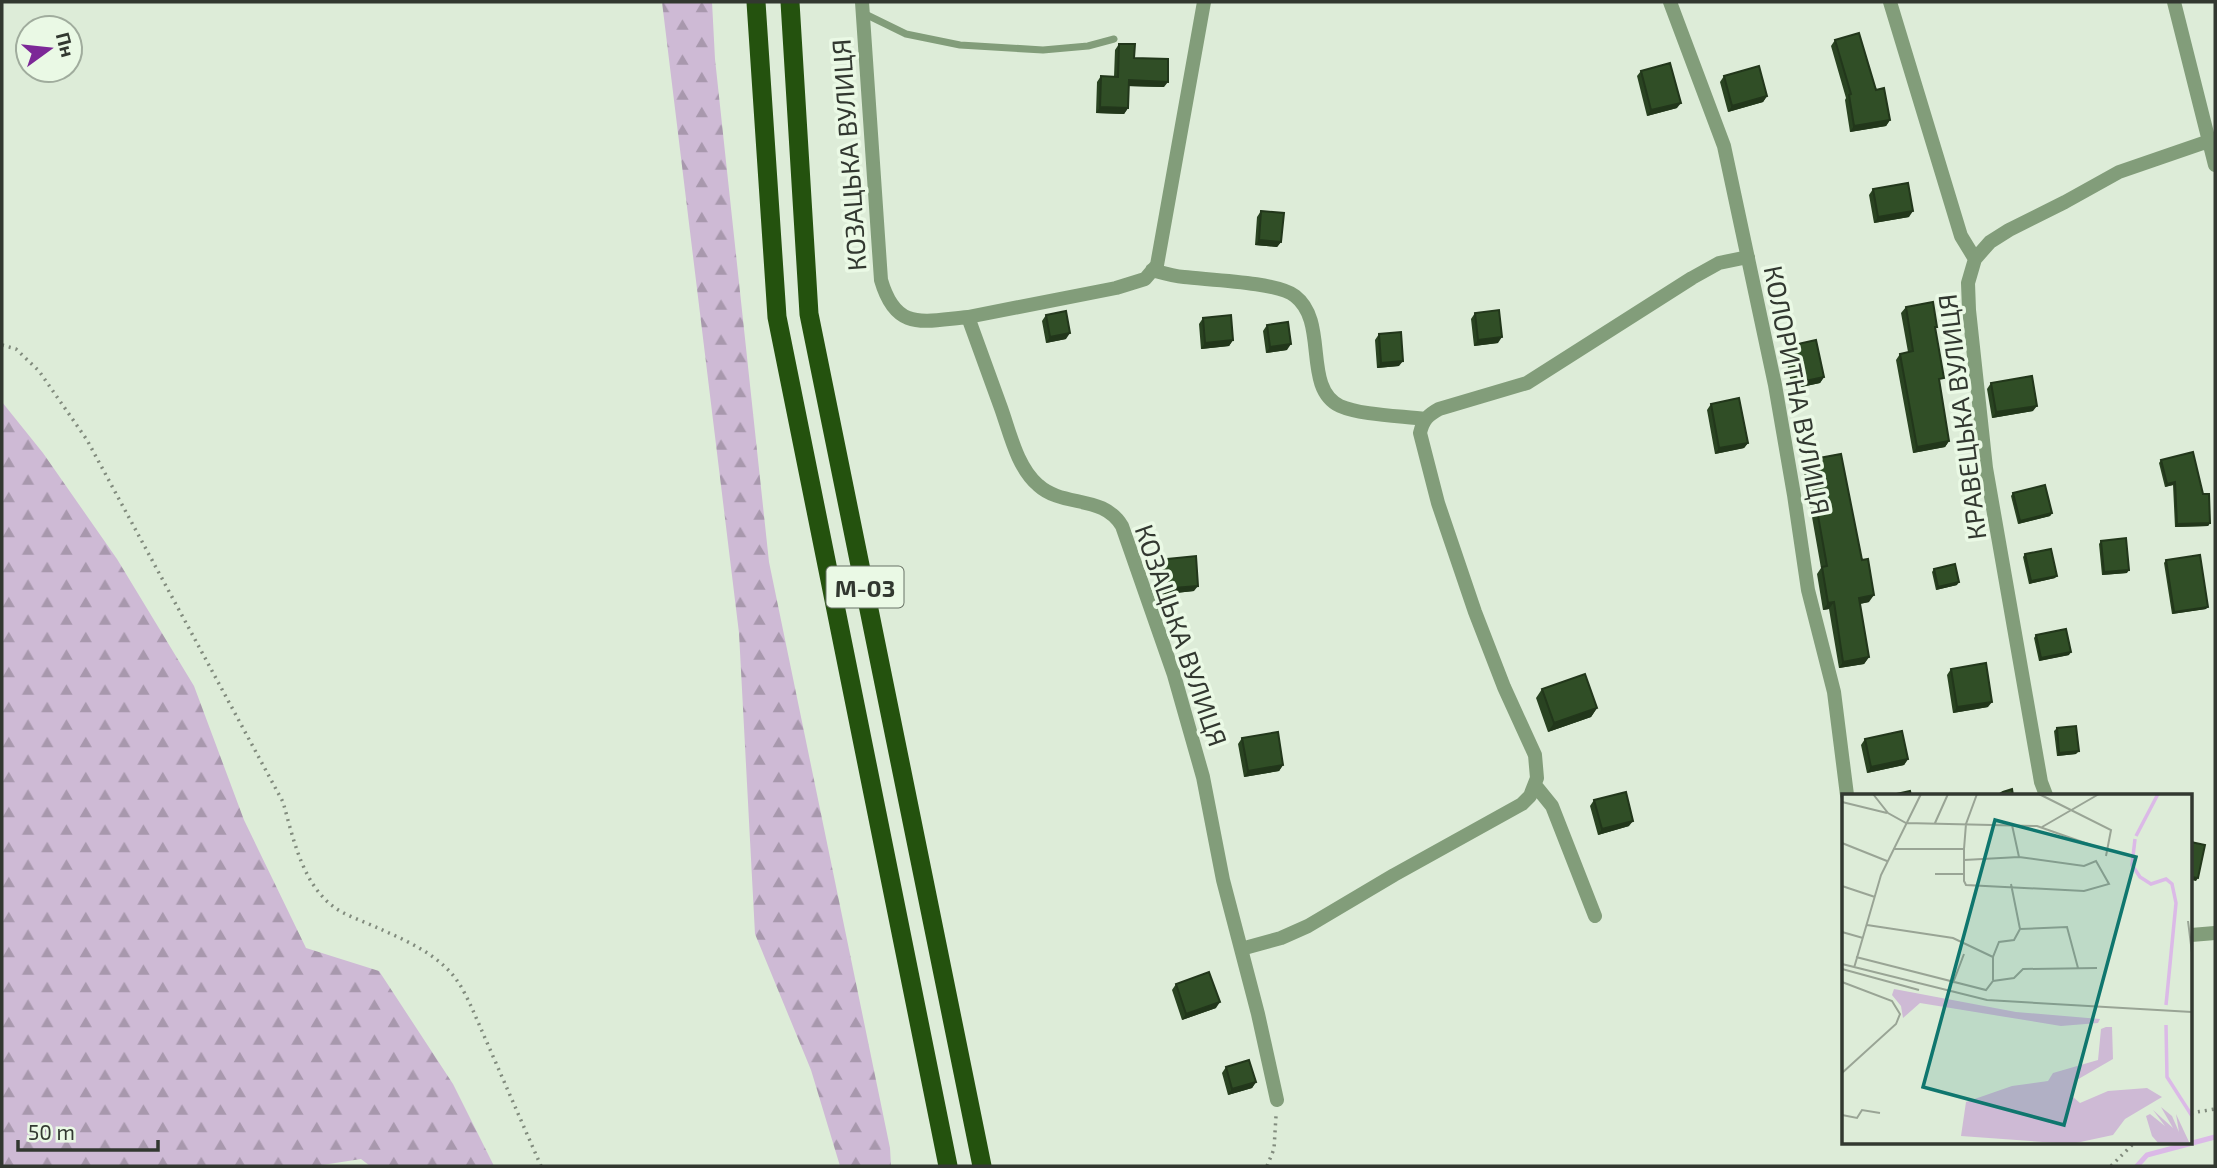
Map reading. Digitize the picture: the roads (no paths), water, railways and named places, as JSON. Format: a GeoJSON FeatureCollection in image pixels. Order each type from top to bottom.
{"type":"FeatureCollection","features":[{"type":"Feature","properties":{"kind":"highway","name":"М-03"},"geometry":{"type":"LineString","coordinates":[[756,2],[777,317],[948,1166]]}},
{"type":"Feature","properties":{"kind":"highway","name":"М-03"},"geometry":{"type":"LineString","coordinates":[[790,2],[809,314],[982,1166]]}},
{"type":"Feature","properties":{"kind":"street"},"geometry":{"type":"LineString","coordinates":[[1152,270],[1157,265],[1163,237],[1204,2]]}},
{"type":"Feature","properties":{"kind":"street","name":"КОЛОРИТНА ВУЛИЦЯ"},"geometry":{"type":"LineString","coordinates":[[1670,2],[1724,146],[1775,385],[1808,590],[1834,692],[1847,794]]}},
{"type":"Feature","properties":{"kind":"street","name":"КРАВЕЦЬКА ВУЛИЦЯ"},"geometry":{"type":"LineString","coordinates":[[1890,2],[1961,236],[1975,259],[1968,284],[1969,310],[1986,468],[2046,794]]}},
{"type":"Feature","properties":{"kind":"street"},"geometry":{"type":"LineString","coordinates":[[2174,2],[2215,165]]}},
{"type":"Feature","properties":{"kind":"street","name":"КОЗАЦЬКА ВУЛИЦЯ"},"geometry":{"type":"LineString","coordinates":[[862,7],[881,279],[886,299],[898,313],[913,321],[968,317],[1116,288],[1144,279],[1152,270]]}},
{"type":"Feature","properties":{"kind":"street"},"geometry":{"type":"LineString","coordinates":[[1975,259],[1990,242],[2009,230],[2119,172],[2209,141]]}},
{"type":"Feature","properties":{"kind":"street"},"geometry":{"type":"LineString","coordinates":[[1241,949],[1281,938],[1308,926],[1522,804],[1531,796],[1535,785],[1535,755],[1480,625],[1438,503],[1420,433],[1425,419],[1439,409],[1527,383],[1692,278],[1719,263],[1748,257]]}},
{"type":"Feature","properties":{"kind":"street"},"geometry":{"type":"LineString","coordinates":[[1152,270],[1180,277],[1277,288],[1294,295],[1307,309],[1312,322],[1322,386],[1328,397],[1350,410],[1425,419]]}},
{"type":"Feature","properties":{"kind":"street","name":"КОЗАЦЬКА ВУЛИЦЯ"},"geometry":{"type":"LineString","coordinates":[[968,317],[1016,451],[1030,478],[1041,488],[1060,498],[1087,502],[1105,509],[1115,516],[1122,526],[1174,675],[1203,777],[1223,880],[1277,1100]]}},
{"type":"Feature","properties":{"kind":"street"},"geometry":{"type":"LineString","coordinates":[[1535,785],[1552,806],[1595,916]]}},
{"type":"Feature","properties":{"kind":"street"},"geometry":{"type":"LineString","coordinates":[[2192,935],[2215,933]]}},
{"type":"Feature","properties":{"kind":"lane"},"geometry":{"type":"LineString","coordinates":[[862,7],[881,23],[906,34],[960,44],[1044,50],[1088,46],[1114,39]]}},
{"type":"Feature","properties":{"kind":"waterway"},"geometry":{"type":"LineString","coordinates":[[2192,1143],[2215,1137]]}},
{"type":"Feature","properties":{"kind":"waterway"},"geometry":{"type":"LineString","coordinates":[[2137,1166],[2147,1155],[2189,1144]]}}]}
